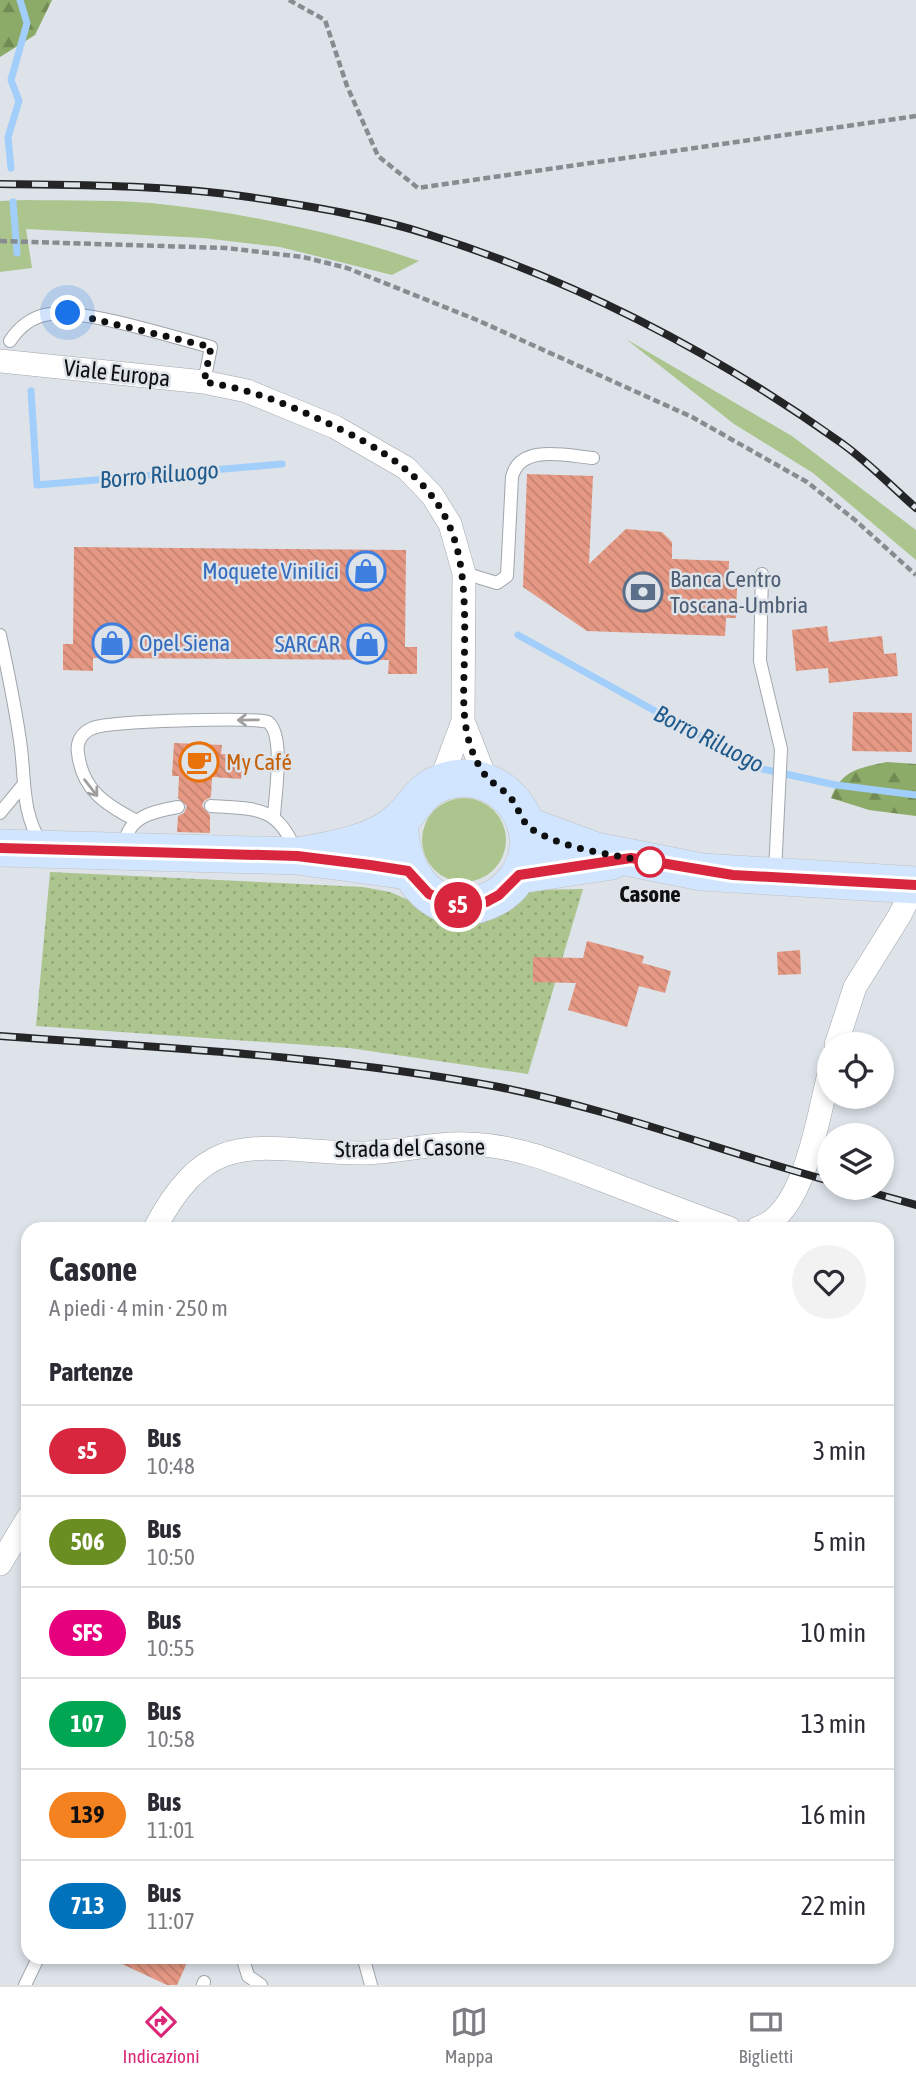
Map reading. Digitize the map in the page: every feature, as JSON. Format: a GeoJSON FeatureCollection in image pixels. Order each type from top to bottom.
{"type":"FeatureCollection","features":[{"type":"Feature","properties":{"kind":"main road"},"geometry":{"type":"LineString","coordinates":[[297,856],[359,842],[400,820],[419,797],[440,783],[452,779],[478,779],[501,789],[517,805],[526,825],[527,856],[519,875],[499,895],[486,902],[458,905],[429,894],[408,871],[401,845],[400,820]]}},
{"type":"Feature","properties":{"kind":"main road"},"geometry":{"type":"LineString","coordinates":[[526,825],[588,849],[702,872],[915,886]]}},
{"type":"Feature","properties":{"kind":"main road"},"geometry":{"type":"LineString","coordinates":[[0,848],[46,849],[131,835],[408,871]]}},
{"type":"Feature","properties":{"kind":"main road"},"geometry":{"type":"LineString","coordinates":[[519,875],[631,858]]}},
{"type":"Feature","properties":{"kind":"street","name":"Viale Europa"},"geometry":{"type":"LineString","coordinates":[[10,355],[204,382],[247,391],[285,404],[366,442],[406,468],[432,495],[450,523],[464,573],[463,721],[440,783]]}},
{"type":"Feature","properties":{"kind":"street","name":"Viale Europa"},"geometry":{"type":"LineString","coordinates":[[463,721],[483,772],[501,789]]}},
{"type":"Feature","properties":{"kind":"street"},"geometry":{"type":"LineString","coordinates":[[840,1032],[855,986],[915,886]]}},
{"type":"Feature","properties":{"kind":"street"},"geometry":{"type":"LineString","coordinates":[[773,1222],[800,1181],[819,1109]]}},
{"type":"Feature","properties":{"kind":"street","name":"Strada del Casone"},"geometry":{"type":"LineString","coordinates":[[158,1222],[169,1201],[204,1166],[236,1150],[265,1146],[387,1153],[423,1144],[469,1144],[507,1148],[542,1157],[713,1222]]}},
{"type":"Feature","properties":{"kind":"street"},"geometry":{"type":"LineString","coordinates":[[0,1564],[21,1530]]}},
{"type":"Feature","properties":{"kind":"lane"},"geometry":{"type":"LineString","coordinates":[[10,355],[26,323],[52,313],[76,315],[211,347],[204,382]]}},
{"type":"Feature","properties":{"kind":"lane"},"geometry":{"type":"LineString","coordinates":[[464,573],[497,583],[507,576],[512,477],[517,464],[527,457],[546,454],[593,458]]}},
{"type":"Feature","properties":{"kind":"lane"},"geometry":{"type":"LineString","coordinates":[[762,574],[760,661],[781,749],[775,877]]}},
{"type":"Feature","properties":{"kind":"lane"},"geometry":{"type":"LineString","coordinates":[[0,635],[18,729],[23,785],[32,826],[46,849]]}},
{"type":"Feature","properties":{"kind":"lane"},"geometry":{"type":"LineString","coordinates":[[178,807],[148,813],[131,835],[84,778],[77,746],[81,737],[91,728],[116,723],[268,722],[275,730],[278,748],[274,816]]}},
{"type":"Feature","properties":{"kind":"lane"},"geometry":{"type":"LineString","coordinates":[[0,813],[23,785]]}},
{"type":"Feature","properties":{"kind":"lane"},"geometry":{"type":"LineString","coordinates":[[211,806],[262,811],[274,816],[286,828],[297,856]]}},
{"type":"Feature","properties":{"kind":"lane"},"geometry":{"type":"LineString","coordinates":[[25,1985],[35,1964]]}},
{"type":"Feature","properties":{"kind":"lane"},"geometry":{"type":"LineString","coordinates":[[244,1964],[248,1976],[261,1985]]}},
{"type":"Feature","properties":{"kind":"lane"},"geometry":{"type":"LineString","coordinates":[[365,1964],[371,1985]]}},
{"type":"Feature","properties":{"kind":"path"},"geometry":{"type":"LineString","coordinates":[[289,0],[325,20],[347,86],[378,156],[418,188],[916,117]]}},
{"type":"Feature","properties":{"kind":"path"},"geometry":{"type":"LineString","coordinates":[[2,241],[253,250],[303,257],[347,268],[477,320],[692,417],[807,482],[855,520],[916,575]]}},
{"type":"Feature","properties":{"kind":"green space"},"geometry":{"type":"Polygon","coordinates":[[[0,0],[52,0],[35,35],[0,57],[0,0]]]}},
{"type":"Feature","properties":{"kind":"green space"},"geometry":{"type":"Polygon","coordinates":[[[0,201],[133,202],[201,209],[327,234],[419,261],[392,275],[280,247],[203,238],[26,229],[32,268],[0,272],[0,201]]]}},
{"type":"Feature","properties":{"kind":"green space"},"geometry":{"type":"Polygon","coordinates":[[[626,339],[792,436],[916,530],[916,560],[813,473],[734,424],[626,339]]]}},
{"type":"Feature","properties":{"kind":"green space"},"geometry":{"type":"Polygon","coordinates":[[[887,762],[916,764],[916,816],[869,810],[831,798],[835,788],[846,775],[860,768],[887,762]]]}},
{"type":"Feature","properties":{"kind":"green space"},"geometry":{"type":"Polygon","coordinates":[[[464,798],[480,801],[494,810],[503,824],[506,840],[503,856],[494,870],[480,879],[464,882],[448,879],[434,870],[425,856],[422,840],[425,824],[434,810],[448,801],[464,798]]]}},
{"type":"Feature","properties":{"kind":"green space"},"geometry":{"type":"Polygon","coordinates":[[[50,872],[363,887],[390,892],[422,906],[530,890],[583,889],[528,1074],[349,1048],[36,1026],[50,872]]]}},
{"type":"Feature","properties":{"kind":"building"},"geometry":{"type":"Polygon","coordinates":[[[527,474],[593,476],[589,564],[626,529],[662,532],[672,542],[672,559],[729,561],[728,587],[737,588],[736,618],[726,618],[725,636],[587,631],[523,587],[527,474]]]}},
{"type":"Feature","properties":{"kind":"building"},"geometry":{"type":"Polygon","coordinates":[[[74,547],[406,550],[405,647],[417,647],[417,674],[388,674],[389,660],[93,658],[93,671],[63,670],[63,644],[73,644],[74,547]]]}},
{"type":"Feature","properties":{"kind":"building"},"geometry":{"type":"Polygon","coordinates":[[[827,626],[829,642],[882,636],[884,654],[896,653],[898,676],[829,683],[828,668],[796,671],[792,630],[827,626]]]}},
{"type":"Feature","properties":{"kind":"building"},"geometry":{"type":"Polygon","coordinates":[[[853,712],[912,713],[912,752],[852,751],[853,712]]]}},
{"type":"Feature","properties":{"kind":"building"},"geometry":{"type":"Polygon","coordinates":[[[174,743],[222,745],[221,754],[243,755],[241,779],[212,777],[211,797],[204,801],[202,806],[210,815],[210,833],[177,832],[178,816],[184,813],[187,806],[178,798],[179,776],[172,776],[174,743]]]}},
{"type":"Feature","properties":{"kind":"building"},"geometry":{"type":"Polygon","coordinates":[[[587,941],[644,956],[642,963],[671,971],[665,993],[639,986],[627,1027],[568,1010],[576,983],[533,982],[533,957],[583,958],[587,941]]]}},
{"type":"Feature","properties":{"kind":"building"},"geometry":{"type":"Polygon","coordinates":[[[800,950],[801,974],[778,975],[777,952],[800,950]]]}},
{"type":"Feature","properties":{"kind":"building"},"geometry":{"type":"Polygon","coordinates":[[[122,1964],[186,1964],[177,1985],[167,1985],[122,1964]]]}},
{"type":"Feature","properties":{"kind":"waterway"},"geometry":{"type":"LineString","coordinates":[[11,168],[8,137],[19,101],[11,80],[27,23],[20,0]]}},
{"type":"Feature","properties":{"kind":"waterway"},"geometry":{"type":"LineString","coordinates":[[13,202],[17,253]]}},
{"type":"Feature","properties":{"kind":"waterway","name":"Borro Riluogo"},"geometry":{"type":"LineString","coordinates":[[31,391],[37,485],[282,464]]}},
{"type":"Feature","properties":{"kind":"waterway","name":"Borro Riluogo"},"geometry":{"type":"LineString","coordinates":[[518,635],[758,768],[836,785],[916,795]]}},
{"type":"Feature","properties":{"kind":"railway"},"geometry":{"type":"LineString","coordinates":[[0,184],[156,188],[249,197],[386,222],[484,253],[538,274],[643,322],[744,379],[850,449],[916,508]]}},
{"type":"Feature","properties":{"kind":"railway"},"geometry":{"type":"LineString","coordinates":[[0,1036],[313,1060],[437,1076],[541,1096],[624,1118],[817,1177]]}},
{"type":"Feature","properties":{"kind":"railway"},"geometry":{"type":"LineString","coordinates":[[894,1199],[916,1205]]}},
{"type":"Feature","properties":{"kind":"bus line","name":"s5"},"geometry":{"type":"LineString","coordinates":[[0,848],[125,849],[297,856],[370,865],[408,871],[417,884],[429,894],[443,902],[458,905],[486,902],[499,895],[519,875],[631,858],[702,872],[733,875],[916,885]]}},
{"type":"Feature","properties":{"kind":"place","name":"Moquete Vinilici"},"geometry":{"type":"Point","coordinates":[366,571]}},
{"type":"Feature","properties":{"kind":"place","name":"Banca Centro Toscana-Umbria"},"geometry":{"type":"Point","coordinates":[643,592]}},
{"type":"Feature","properties":{"kind":"place","name":"Opel Siena"},"geometry":{"type":"Point","coordinates":[112,643]}},
{"type":"Feature","properties":{"kind":"place","name":"SARCAR"},"geometry":{"type":"Point","coordinates":[367,644]}},
{"type":"Feature","properties":{"kind":"place","name":"My Café"},"geometry":{"type":"Point","coordinates":[199,762]}},
{"type":"Feature","properties":{"kind":"place","name":"Casone"},"geometry":{"type":"Point","coordinates":[650,862]}},
{"type":"Feature","properties":{"kind":"route"},"geometry":{"type":"LineString","coordinates":[[68,313],[211,347],[204,382],[225,385],[285,404],[366,442],[406,468],[442,509],[457,540],[465,592],[463,721],[483,772],[510,796],[523,815],[526,825],[538,832],[596,851],[653,862],[650,862]]}}]}
